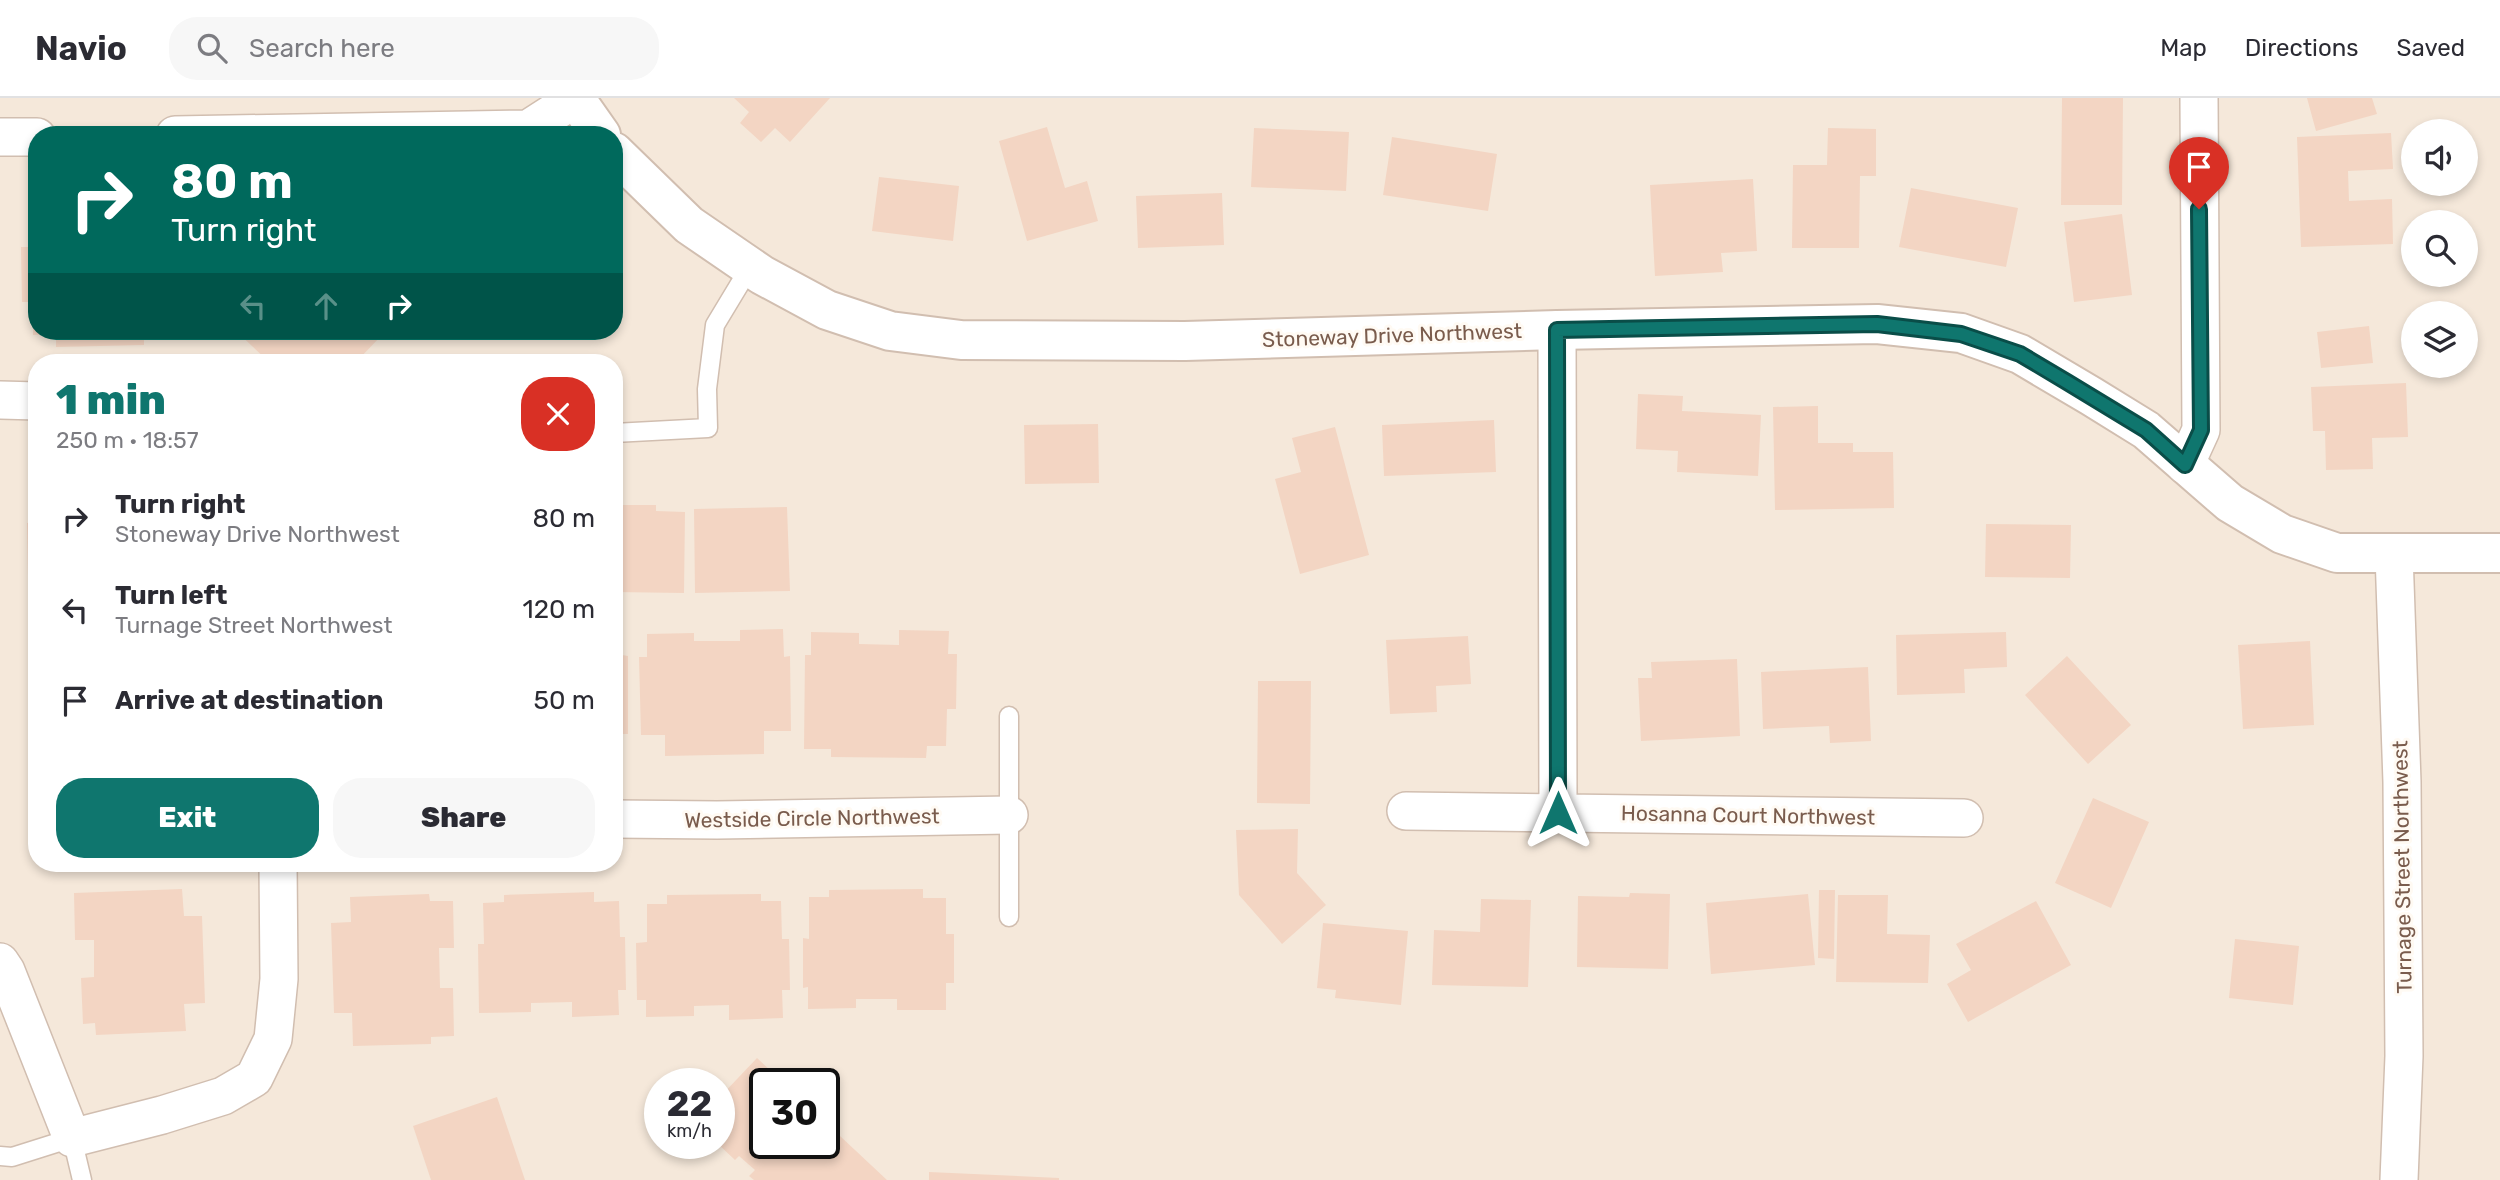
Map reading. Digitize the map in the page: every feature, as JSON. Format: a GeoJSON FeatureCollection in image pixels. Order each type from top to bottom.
{"type":"FeatureCollection","features":[{"type":"Feature","properties":{"kind":"street"},"geometry":{"type":"LineString","coordinates":[[533,126],[575,98],[595,126]]}},
{"type":"Feature","properties":{"kind":"street"},"geometry":{"type":"LineString","coordinates":[[2185,465],[2201,430],[2199,98]]}},
{"type":"Feature","properties":{"kind":"street"},"geometry":{"type":"LineString","coordinates":[[0,138],[28,137]]}},
{"type":"Feature","properties":{"kind":"street","name":"Stoneway Drive Northwest"},"geometry":{"type":"LineString","coordinates":[[623,161],[689,225],[750,267],[827,310],[890,331],[961,340],[1185,341],[1877,324],[1961,334],[2020,354],[2146,430],[2230,502],[2282,534],[2337,553],[2500,553]]}},
{"type":"Feature","properties":{"kind":"street"},"geometry":{"type":"LineString","coordinates":[[1557,330],[1558,813]]}},
{"type":"Feature","properties":{"kind":"street"},"geometry":{"type":"LineString","coordinates":[[0,400],[28,401]]}},
{"type":"Feature","properties":{"kind":"street","name":"Turnage Street Northwest"},"geometry":{"type":"LineString","coordinates":[[2394,554],[2402,782],[2404,1042],[2399,1180]]}},
{"type":"Feature","properties":{"kind":"street","name":"Hosanna Court Northwest"},"geometry":{"type":"LineString","coordinates":[[1406,811],[1964,818]]}},
{"type":"Feature","properties":{"kind":"street","name":"Westside Circle Northwest"},"geometry":{"type":"LineString","coordinates":[[623,819],[1009,815]]}},
{"type":"Feature","properties":{"kind":"street"},"geometry":{"type":"LineString","coordinates":[[0,962],[6,971],[72,1138],[223,1096],[254,1078],[272,1039],[279,979],[278,872]]}},
{"type":"Feature","properties":{"kind":"lane"},"geometry":{"type":"LineString","coordinates":[[623,433],[708,428],[707,389],[715,325],[750,267]]}},
{"type":"Feature","properties":{"kind":"lane"},"geometry":{"type":"LineString","coordinates":[[1009,716],[1009,917]]}},
{"type":"Feature","properties":{"kind":"lane"},"geometry":{"type":"LineString","coordinates":[[0,1156],[12,1157],[72,1138],[82,1180]]}},
{"type":"Feature","properties":{"kind":"shaded area"},"geometry":{"type":"Polygon","coordinates":[[[0,98],[2500,98],[2500,1180],[0,1180],[0,98]]]}},
{"type":"Feature","properties":{"kind":"building"},"geometry":{"type":"Polygon","coordinates":[[[734,98],[830,98],[790,142],[775,128],[761,142],[740,123],[749,112],[734,98]]]}},
{"type":"Feature","properties":{"kind":"building"},"geometry":{"type":"Polygon","coordinates":[[[2062,98],[2123,98],[2122,205],[2061,205],[2062,98]]]}},
{"type":"Feature","properties":{"kind":"building"},"geometry":{"type":"Polygon","coordinates":[[[2307,98],[2372,98],[2377,114],[2316,131],[2307,98]]]}},
{"type":"Feature","properties":{"kind":"building"},"geometry":{"type":"Polygon","coordinates":[[[1047,127],[1065,188],[1087,181],[1098,221],[1027,241],[999,141],[1047,127]]]}},
{"type":"Feature","properties":{"kind":"building"},"geometry":{"type":"Polygon","coordinates":[[[1254,128],[1349,132],[1346,191],[1251,187],[1254,128]]]}},
{"type":"Feature","properties":{"kind":"building"},"geometry":{"type":"Polygon","coordinates":[[[1828,128],[1876,129],[1876,176],[1860,176],[1859,248],[1792,248],[1793,165],[1827,165],[1828,128]]]}},
{"type":"Feature","properties":{"kind":"building"},"geometry":{"type":"Polygon","coordinates":[[[2391,133],[2393,169],[2348,171],[2349,201],[2392,199],[2393,244],[2301,247],[2297,137],[2391,133]]]}},
{"type":"Feature","properties":{"kind":"building"},"geometry":{"type":"Polygon","coordinates":[[[1392,137],[1497,154],[1488,211],[1383,195],[1392,137]]]}},
{"type":"Feature","properties":{"kind":"building"},"geometry":{"type":"Polygon","coordinates":[[[879,177],[959,186],[953,241],[872,231],[879,177]]]}},
{"type":"Feature","properties":{"kind":"building"},"geometry":{"type":"Polygon","coordinates":[[[1753,179],[1757,251],[1721,253],[1723,272],[1655,276],[1650,185],[1753,179]]]}},
{"type":"Feature","properties":{"kind":"building"},"geometry":{"type":"Polygon","coordinates":[[[1911,188],[2018,208],[2006,267],[1899,247],[1911,188]]]}},
{"type":"Feature","properties":{"kind":"building"},"geometry":{"type":"Polygon","coordinates":[[[1222,193],[1224,245],[1138,248],[1136,196],[1222,193]]]}},
{"type":"Feature","properties":{"kind":"building"},"geometry":{"type":"Polygon","coordinates":[[[2122,214],[2132,295],[2074,302],[2064,222],[2122,214]]]}},
{"type":"Feature","properties":{"kind":"building"},"geometry":{"type":"Polygon","coordinates":[[[21,247],[28,247],[28,302],[22,302],[21,247]]]}},
{"type":"Feature","properties":{"kind":"building"},"geometry":{"type":"Polygon","coordinates":[[[2369,326],[2373,363],[2321,368],[2317,332],[2369,326]]]}},
{"type":"Feature","properties":{"kind":"building"},"geometry":{"type":"Polygon","coordinates":[[[56,340],[144,340],[144,345],[56,347],[56,340]]]}},
{"type":"Feature","properties":{"kind":"building"},"geometry":{"type":"Polygon","coordinates":[[[246,340],[377,340],[364,354],[260,354],[246,340]]]}},
{"type":"Feature","properties":{"kind":"building"},"geometry":{"type":"Polygon","coordinates":[[[2406,383],[2408,437],[2372,438],[2373,469],[2326,470],[2325,431],[2313,431],[2311,387],[2406,383]]]}},
{"type":"Feature","properties":{"kind":"building"},"geometry":{"type":"Polygon","coordinates":[[[1638,394],[1683,396],[1682,411],[1761,415],[1758,476],[1677,472],[1678,451],[1636,449],[1638,394]]]}},
{"type":"Feature","properties":{"kind":"building"},"geometry":{"type":"Polygon","coordinates":[[[1818,406],[1818,443],[1853,443],[1853,452],[1893,452],[1894,508],[1775,510],[1773,407],[1818,406]]]}},
{"type":"Feature","properties":{"kind":"building"},"geometry":{"type":"Polygon","coordinates":[[[1494,420],[1496,472],[1384,476],[1382,425],[1494,420]]]}},
{"type":"Feature","properties":{"kind":"building"},"geometry":{"type":"Polygon","coordinates":[[[1098,424],[1099,483],[1025,484],[1024,425],[1098,424]]]}},
{"type":"Feature","properties":{"kind":"building"},"geometry":{"type":"Polygon","coordinates":[[[1335,427],[1369,555],[1300,574],[1275,479],[1301,472],[1292,438],[1335,427]]]}},
{"type":"Feature","properties":{"kind":"building"},"geometry":{"type":"Polygon","coordinates":[[[623,505],[656,505],[656,511],[685,512],[684,593],[623,592],[623,505]]]}},
{"type":"Feature","properties":{"kind":"building"},"geometry":{"type":"Polygon","coordinates":[[[787,507],[790,591],[695,593],[694,509],[787,507]]]}},
{"type":"Feature","properties":{"kind":"building"},"geometry":{"type":"Polygon","coordinates":[[[1986,524],[2071,525],[2070,578],[1985,577],[1986,524]]]}},
{"type":"Feature","properties":{"kind":"building"},"geometry":{"type":"Polygon","coordinates":[[[783,629],[784,657],[790,656],[791,731],[764,731],[764,754],[665,756],[665,735],[641,735],[639,657],[647,657],[647,634],[694,633],[694,641],[740,641],[740,630],[783,629]]]}},
{"type":"Feature","properties":{"kind":"building"},"geometry":{"type":"Polygon","coordinates":[[[899,630],[949,631],[948,654],[957,654],[956,709],[947,709],[946,746],[927,746],[926,758],[831,757],[831,749],[804,749],[805,655],[811,655],[811,632],[859,633],[859,644],[899,645],[899,630]]]}},
{"type":"Feature","properties":{"kind":"building"},"geometry":{"type":"Polygon","coordinates":[[[2006,632],[2007,667],[1964,669],[1965,693],[1897,695],[1896,635],[2006,632]]]}},
{"type":"Feature","properties":{"kind":"building"},"geometry":{"type":"Polygon","coordinates":[[[1468,636],[1471,684],[1436,686],[1437,712],[1390,714],[1386,640],[1468,636]]]}},
{"type":"Feature","properties":{"kind":"building"},"geometry":{"type":"Polygon","coordinates":[[[2310,641],[2314,725],[2243,729],[2238,645],[2310,641]]]}},
{"type":"Feature","properties":{"kind":"building"},"geometry":{"type":"Polygon","coordinates":[[[623,655],[628,656],[628,734],[623,734],[623,655]]]}},
{"type":"Feature","properties":{"kind":"building"},"geometry":{"type":"Polygon","coordinates":[[[2067,656],[2131,725],[2088,764],[2025,695],[2067,656]]]}},
{"type":"Feature","properties":{"kind":"building"},"geometry":{"type":"Polygon","coordinates":[[[1737,659],[1740,736],[1641,741],[1638,678],[1652,678],[1651,662],[1737,659]]]}},
{"type":"Feature","properties":{"kind":"building"},"geometry":{"type":"Polygon","coordinates":[[[1868,667],[1871,741],[1830,743],[1829,726],[1763,729],[1761,672],[1868,667]]]}},
{"type":"Feature","properties":{"kind":"building"},"geometry":{"type":"Polygon","coordinates":[[[1258,681],[1311,681],[1310,804],[1257,803],[1258,681]]]}},
{"type":"Feature","properties":{"kind":"building"},"geometry":{"type":"Polygon","coordinates":[[[2093,798],[2149,822],[2111,908],[2055,883],[2093,798]]]}},
{"type":"Feature","properties":{"kind":"building"},"geometry":{"type":"Polygon","coordinates":[[[1298,829],[1297,873],[1326,905],[1282,944],[1239,895],[1236,830],[1298,829]]]}},
{"type":"Feature","properties":{"kind":"building"},"geometry":{"type":"Polygon","coordinates":[[[182,889],[184,916],[202,916],[205,1003],[184,1004],[186,1031],[96,1035],[95,1023],[83,1024],[81,978],[94,977],[94,940],[75,940],[74,893],[182,889]]]}},
{"type":"Feature","properties":{"kind":"building"},"geometry":{"type":"Polygon","coordinates":[[[923,889],[923,898],[946,898],[946,934],[954,934],[954,983],[946,983],[946,1010],[897,1010],[897,999],[856,999],[856,1008],[808,1009],[808,987],[803,988],[803,938],[809,939],[809,897],[829,897],[829,890],[923,889]]]}},
{"type":"Feature","properties":{"kind":"building"},"geometry":{"type":"Polygon","coordinates":[[[1819,890],[1835,890],[1834,959],[1818,958],[1819,890]]]}},
{"type":"Feature","properties":{"kind":"building"},"geometry":{"type":"Polygon","coordinates":[[[594,892],[594,902],[619,901],[620,937],[625,937],[626,990],[618,990],[619,1015],[572,1017],[572,1002],[531,1003],[531,1012],[479,1013],[478,944],[484,944],[483,903],[504,902],[504,895],[594,892]]]}},
{"type":"Feature","properties":{"kind":"building"},"geometry":{"type":"Polygon","coordinates":[[[1630,893],[1670,894],[1668,969],[1577,967],[1578,896],[1629,897],[1630,893]]]}},
{"type":"Feature","properties":{"kind":"building"},"geometry":{"type":"Polygon","coordinates":[[[429,894],[430,901],[453,901],[454,948],[439,948],[440,988],[453,988],[454,1036],[431,1037],[431,1044],[353,1046],[352,1013],[334,1013],[331,923],[351,922],[350,897],[429,894]]]}},
{"type":"Feature","properties":{"kind":"building"},"geometry":{"type":"Polygon","coordinates":[[[761,894],[761,901],[781,901],[782,939],[789,939],[790,990],[782,990],[783,1018],[729,1020],[729,1005],[694,1006],[694,1016],[646,1017],[646,1000],[637,1000],[636,943],[647,942],[647,904],[667,904],[667,895],[761,894]]]}},
{"type":"Feature","properties":{"kind":"building"},"geometry":{"type":"Polygon","coordinates":[[[1808,894],[1815,965],[1711,974],[1706,903],[1808,894]]]}},
{"type":"Feature","properties":{"kind":"building"},"geometry":{"type":"Polygon","coordinates":[[[1838,895],[1888,895],[1887,934],[1930,935],[1928,983],[1836,982],[1838,895]]]}},
{"type":"Feature","properties":{"kind":"building"},"geometry":{"type":"Polygon","coordinates":[[[1481,899],[1531,900],[1528,987],[1432,985],[1434,930],[1480,932],[1481,899]]]}},
{"type":"Feature","properties":{"kind":"building"},"geometry":{"type":"Polygon","coordinates":[[[2036,901],[2071,965],[1968,1022],[1947,984],[1971,970],[1956,944],[2036,901]]]}},
{"type":"Feature","properties":{"kind":"building"},"geometry":{"type":"Polygon","coordinates":[[[1323,923],[1408,931],[1401,1005],[1335,998],[1336,990],[1317,988],[1323,923]]]}},
{"type":"Feature","properties":{"kind":"building"},"geometry":{"type":"Polygon","coordinates":[[[2235,939],[2299,946],[2293,1005],[2229,998],[2235,939]]]}},
{"type":"Feature","properties":{"kind":"building"},"geometry":{"type":"Polygon","coordinates":[[[757,1058],[768,1068],[749,1068],[749,1159],[840,1159],[840,1136],[887,1180],[754,1180],[749,1176],[755,1170],[739,1156],[734,1159],[735,1081],[757,1058]]]}},
{"type":"Feature","properties":{"kind":"building"},"geometry":{"type":"Polygon","coordinates":[[[497,1097],[525,1180],[431,1180],[413,1126],[497,1097]]]}},
{"type":"Feature","properties":{"kind":"building"},"geometry":{"type":"Polygon","coordinates":[[[929,1172],[1059,1178],[1059,1180],[929,1180],[929,1172]]]}},
{"type":"Feature","properties":{"kind":"route"},"geometry":{"type":"LineString","coordinates":[[1558,813],[1557,330],[1877,324],[1961,334],[2020,354],[2146,430],[2185,465],[2201,430],[2199,209]]}}]}
